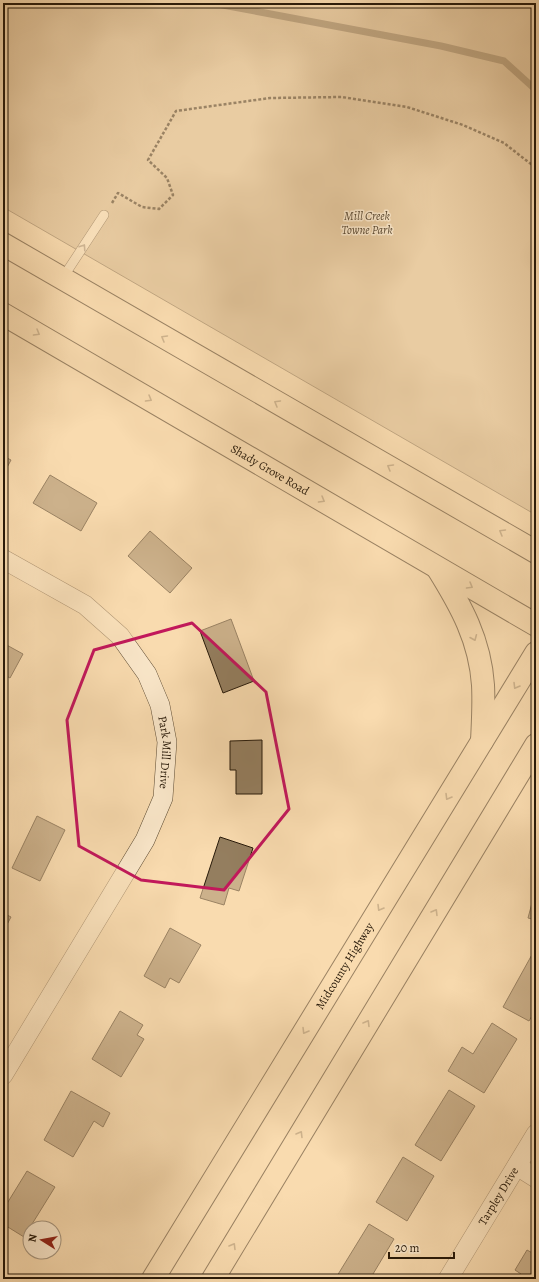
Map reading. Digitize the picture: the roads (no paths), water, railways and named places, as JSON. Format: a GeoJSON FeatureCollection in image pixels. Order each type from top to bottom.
{"type":"FeatureCollection","features":[{"type":"Feature","properties":{"kind":"main road"},"geometry":{"type":"LineString","coordinates":[[3,244],[536,552]]}},
{"type":"Feature","properties":{"kind":"main road","name":"Shady Grove Road"},"geometry":{"type":"LineString","coordinates":[[3,314],[536,625]]}},
{"type":"Feature","properties":{"kind":"main road"},"geometry":{"type":"LineString","coordinates":[[436,566],[459,602],[476,644],[483,685],[482,741]]}},
{"type":"Feature","properties":{"kind":"main road","name":"Midcounty Highway"},"geometry":{"type":"LineString","coordinates":[[153,1279],[536,653]]}},
{"type":"Feature","properties":{"kind":"main road"},"geometry":{"type":"LineString","coordinates":[[213,1279],[532,753]]}},
{"type":"Feature","properties":{"kind":"street","name":"Park Mill Drive"},"geometry":{"type":"LineString","coordinates":[[3,559],[85,606],[120,636],[147,674],[160,705],[167,742],[163,798],[145,840],[3,1075]]}},
{"type":"Feature","properties":{"kind":"street","name":"Tarpley Drive"},"geometry":{"type":"LineString","coordinates":[[448,1279],[536,1134]]}},
{"type":"Feature","properties":{"kind":"street"},"geometry":{"type":"LineString","coordinates":[[517,1166],[536,1178]]}},
{"type":"Feature","properties":{"kind":"lane"},"geometry":{"type":"LineString","coordinates":[[62,279],[104,215]]}},
{"type":"Feature","properties":{"kind":"waterway"},"geometry":{"type":"LineString","coordinates":[[212,3],[441,46],[504,61],[536,90]]}},
{"type":"Feature","properties":{"kind":"park label","name":"Mill Creek Towne Park"},"geometry":{"type":"Point","coordinates":[367,223]}}]}
